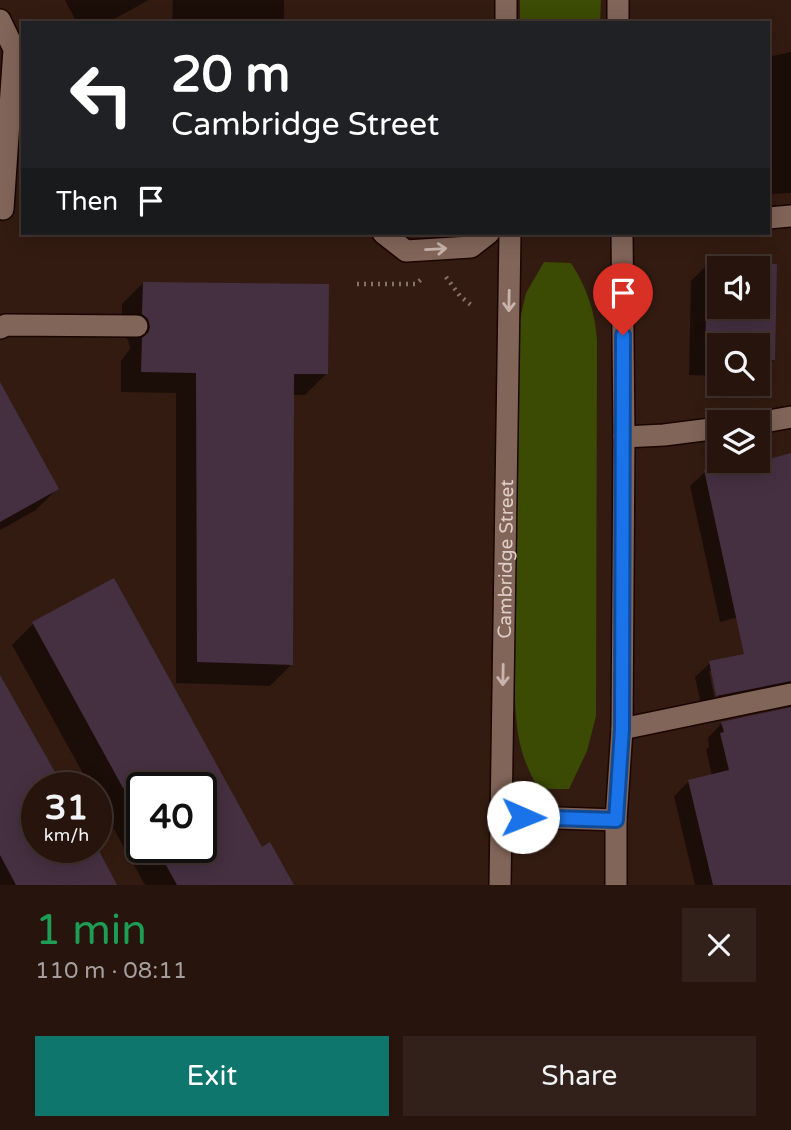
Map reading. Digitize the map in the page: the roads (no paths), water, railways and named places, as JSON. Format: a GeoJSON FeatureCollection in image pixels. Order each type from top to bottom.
{"type":"FeatureCollection","features":[{"type":"Feature","properties":{"kind":"street"},"geometry":{"type":"LineString","coordinates":[[506,0],[506,21]]}},
{"type":"Feature","properties":{"kind":"street"},"geometry":{"type":"LineString","coordinates":[[618,0],[618,21]]}},
{"type":"Feature","properties":{"kind":"street"},"geometry":{"type":"LineString","coordinates":[[0,20],[14,49],[3,209]]}},
{"type":"Feature","properties":{"kind":"street"},"geometry":{"type":"LineString","coordinates":[[770,218],[791,216]]}},
{"type":"Feature","properties":{"kind":"street"},"geometry":{"type":"LineString","coordinates":[[386,235],[406,251],[471,247],[486,235]]}},
{"type":"Feature","properties":{"kind":"street","name":"Cambridge Street"},"geometry":{"type":"LineString","coordinates":[[500,885],[510,235]]}},
{"type":"Feature","properties":{"kind":"street"},"geometry":{"type":"LineString","coordinates":[[617,885],[616,820],[622,729],[624,437],[621,235]]}},
{"type":"Feature","properties":{"kind":"street"},"geometry":{"type":"LineString","coordinates":[[2,322],[137,326]]}},
{"type":"Feature","properties":{"kind":"street"},"geometry":{"type":"LineString","coordinates":[[770,420],[791,416]]}},
{"type":"Feature","properties":{"kind":"street"},"geometry":{"type":"LineString","coordinates":[[624,437],[707,430]]}},
{"type":"Feature","properties":{"kind":"street"},"geometry":{"type":"LineString","coordinates":[[622,729],[791,694]]}},
{"type":"Feature","properties":{"kind":"street"},"geometry":{"type":"LineString","coordinates":[[500,816],[616,820]]}}]}
